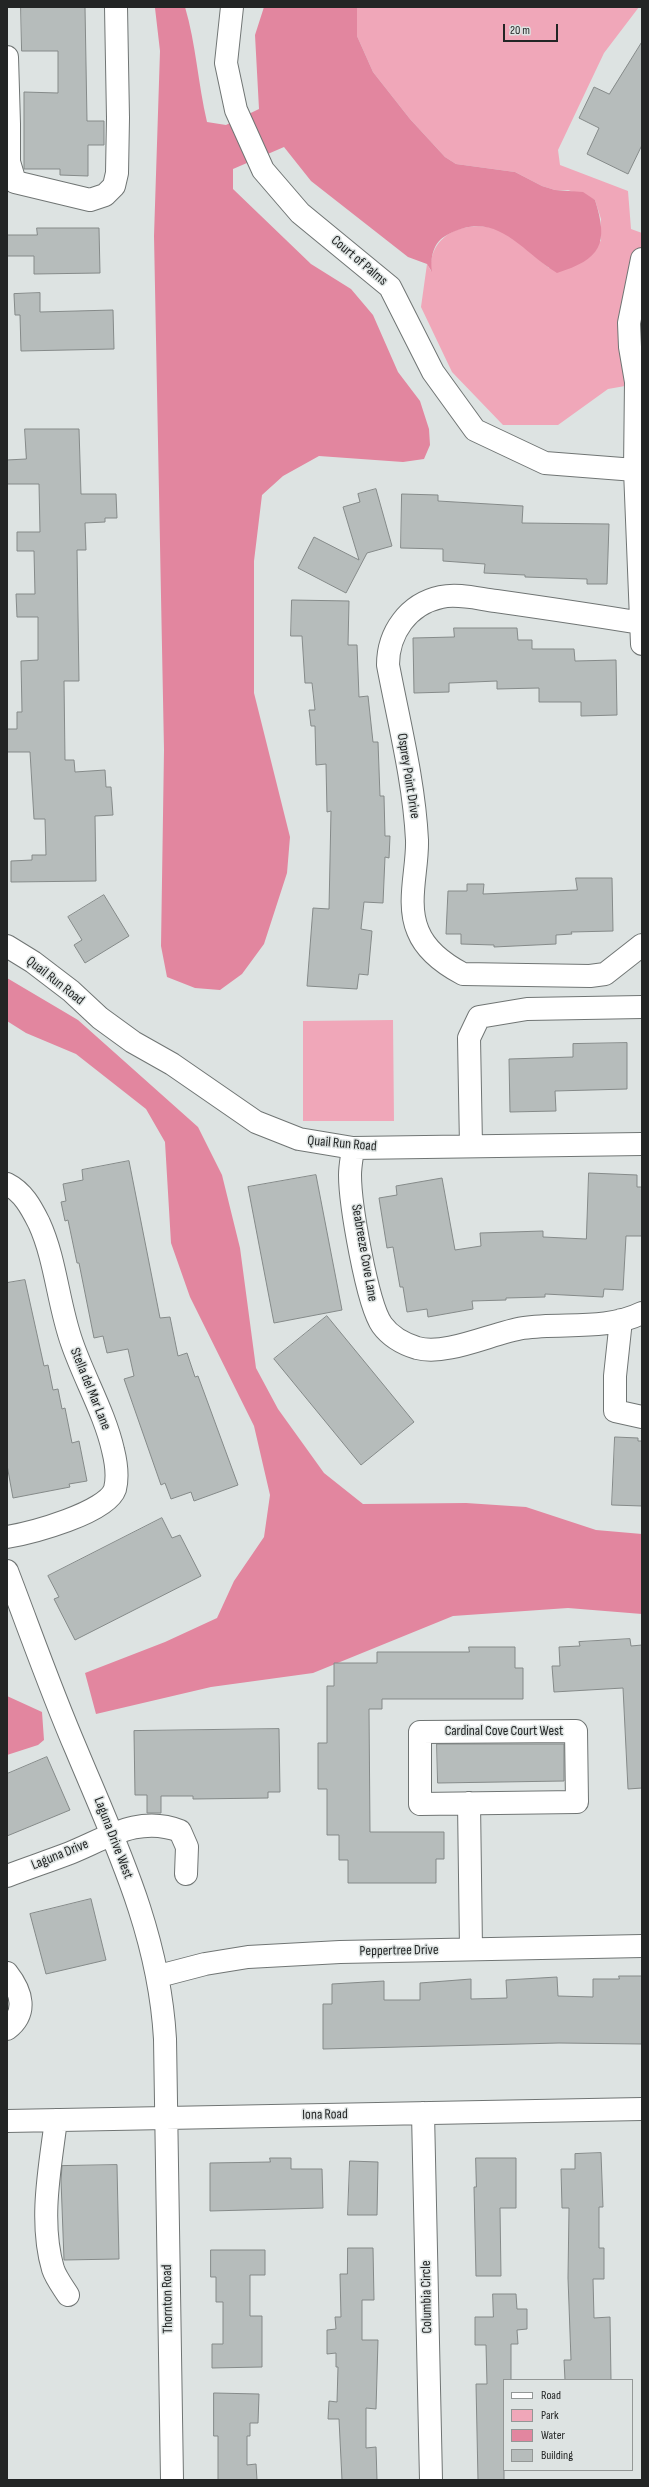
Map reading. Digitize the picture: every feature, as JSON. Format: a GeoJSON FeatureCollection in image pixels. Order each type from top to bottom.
{"type":"FeatureCollection","features":[{"type":"Feature","properties":{"kind":"street"},"geometry":{"type":"LineString","coordinates":[[7,57],[8,162],[15,182],[90,200],[105,195],[114,186],[118,173],[116,7]]}},
{"type":"Feature","properties":{"kind":"street","name":"Court of Palms"},"geometry":{"type":"LineString","coordinates":[[232,7],[226,63],[236,110],[263,170],[300,213],[390,287],[433,372],[475,430],[545,463],[635,470]]}},
{"type":"Feature","properties":{"kind":"street"},"geometry":{"type":"LineString","coordinates":[[642,259],[629,323],[630,347],[636,382],[635,470],[642,644]]}},
{"type":"Feature","properties":{"kind":"street","name":"Osprey Point Drive"},"geometry":{"type":"LineString","coordinates":[[642,623],[548,608],[459,597],[442,597],[414,610],[401,622],[392,637],[388,649],[388,665],[409,768],[417,839],[413,908],[418,931],[429,949],[445,964],[463,974],[590,976],[605,974],[642,945]]}},
{"type":"Feature","properties":{"kind":"street","name":"Quail Run Road"},"geometry":{"type":"LineString","coordinates":[[7,946],[33,962],[116,1031],[172,1064],[256,1122],[299,1139],[353,1148],[642,1144]]}},
{"type":"Feature","properties":{"kind":"street"},"geometry":{"type":"LineString","coordinates":[[471,1146],[469,1038],[479,1017],[527,1009],[642,1008]]}},
{"type":"Feature","properties":{"kind":"street","name":"Seabreeze Cove Lane"},"geometry":{"type":"LineString","coordinates":[[353,1148],[350,1175],[367,1284],[373,1306],[382,1324],[396,1338],[418,1348],[438,1349],[525,1328],[596,1324],[621,1320],[642,1313]]}},
{"type":"Feature","properties":{"kind":"street","name":"Stella del Mar Lane"},"geometry":{"type":"LineString","coordinates":[[7,1184],[21,1194],[39,1224],[48,1248],[71,1342],[107,1429],[116,1469],[114,1489],[108,1500],[96,1508],[28,1533],[7,1538]]}},
{"type":"Feature","properties":{"kind":"street"},"geometry":{"type":"LineString","coordinates":[[621,1320],[614,1376],[614,1411],[642,1417]]}},
{"type":"Feature","properties":{"kind":"street","name":"Laguna Drive West"},"geometry":{"type":"LineString","coordinates":[[7,1571],[76,1749],[113,1832],[139,1905],[159,1976],[165,2039],[165,2118]]}},
{"type":"Feature","properties":{"kind":"street","name":"Cardinal Cove Court West"},"geometry":{"type":"LineString","coordinates":[[576,1731],[578,1802],[468,1803],[420,1804],[420,1732],[576,1731]]}},
{"type":"Feature","properties":{"kind":"street"},"geometry":{"type":"LineString","coordinates":[[468,1803],[471,1949]]}},
{"type":"Feature","properties":{"kind":"street","name":"Laguna Drive"},"geometry":{"type":"LineString","coordinates":[[7,1876],[71,1852],[113,1832],[145,1826],[168,1826],[180,1831],[187,1847],[186,1874]]}},
{"type":"Feature","properties":{"kind":"street","name":"Peppertree Drive"},"geometry":{"type":"LineString","coordinates":[[159,1976],[205,1964],[248,1957],[340,1952],[642,1946]]}},
{"type":"Feature","properties":{"kind":"street"},"geometry":{"type":"LineString","coordinates":[[7,1973],[15,1984],[21,2002],[17,2021],[7,2029]]}},
{"type":"Feature","properties":{"kind":"street","name":"Iona Road"},"geometry":{"type":"LineString","coordinates":[[7,2121],[642,2109]]}},
{"type":"Feature","properties":{"kind":"street","name":"Columbia Circle"},"geometry":{"type":"LineString","coordinates":[[423,2113],[430,2480]]}},
{"type":"Feature","properties":{"kind":"street","name":"Thornton Road"},"geometry":{"type":"LineString","coordinates":[[165,2118],[172,2480]]}},
{"type":"Feature","properties":{"kind":"street"},"geometry":{"type":"LineString","coordinates":[[56,2120],[47,2208],[46,2241],[54,2270],[68,2295]]}},
{"type":"Feature","properties":{"kind":"green space"},"geometry":{"type":"Polygon","coordinates":[[[357,7],[639,7],[604,53],[558,150],[560,165],[628,191],[631,229],[642,233],[642,383],[608,389],[558,425],[503,425],[452,372],[421,307],[427,264],[431,271],[432,257],[436,246],[444,237],[465,227],[491,227],[503,231],[515,238],[549,268],[601,241],[601,219],[595,200],[568,190],[555,190],[542,186],[515,172],[456,164],[445,157],[410,119],[373,72],[357,36],[357,7]]]}},
{"type":"Feature","properties":{"kind":"green space"},"geometry":{"type":"Polygon","coordinates":[[[393,1020],[394,1121],[303,1121],[303,1021],[393,1020]]]}},
{"type":"Feature","properties":{"kind":"water"},"geometry":{"type":"Polygon","coordinates":[[[185,7],[192,35],[207,122],[226,125],[259,109],[255,35],[264,7],[357,7],[357,36],[373,72],[410,119],[445,157],[456,164],[515,172],[542,186],[555,190],[583,192],[595,200],[601,228],[601,239],[598,248],[592,255],[572,268],[557,273],[519,244],[494,229],[480,226],[465,228],[447,235],[438,242],[432,256],[432,272],[427,264],[408,257],[311,181],[284,147],[233,169],[233,189],[311,264],[351,289],[373,315],[398,372],[420,401],[429,429],[430,445],[424,459],[403,462],[319,456],[283,476],[262,495],[254,561],[254,693],[290,837],[287,873],[264,944],[242,974],[220,990],[195,988],[167,977],[161,946],[164,750],[154,236],[160,51],[155,8],[185,7]]]}},
{"type":"Feature","properties":{"kind":"water"},"geometry":{"type":"Polygon","coordinates":[[[7,978],[78,1020],[198,1127],[222,1175],[240,1248],[256,1368],[278,1409],[324,1473],[363,1504],[466,1503],[526,1507],[596,1530],[642,1534],[642,1614],[568,1608],[453,1616],[313,1673],[211,1687],[96,1714],[85,1673],[165,1642],[217,1618],[234,1581],[264,1537],[270,1495],[254,1426],[190,1297],[171,1243],[165,1142],[146,1109],[76,1054],[26,1033],[7,1021],[7,978]]]}},
{"type":"Feature","properties":{"kind":"water"},"geometry":{"type":"Polygon","coordinates":[[[7,1696],[42,1712],[44,1740],[38,1745],[7,1755],[7,1696]]]}},
{"type":"Feature","properties":{"kind":"building"},"geometry":{"type":"Polygon","coordinates":[[[21,7],[85,7],[87,121],[104,121],[104,145],[88,145],[88,176],[60,175],[60,169],[24,169],[24,92],[58,93],[58,51],[22,51],[21,7]]]}},
{"type":"Feature","properties":{"kind":"building"},"geometry":{"type":"Polygon","coordinates":[[[642,42],[642,145],[628,174],[587,154],[599,128],[579,118],[594,87],[609,94],[642,42]]]}},
{"type":"Feature","properties":{"kind":"building"},"geometry":{"type":"Polygon","coordinates":[[[37,228],[99,228],[100,273],[34,274],[34,256],[7,256],[7,235],[37,235],[37,228]]]}},
{"type":"Feature","properties":{"kind":"building"},"geometry":{"type":"Polygon","coordinates":[[[40,293],[40,312],[113,310],[114,349],[21,351],[20,315],[15,315],[14,294],[40,293]]]}},
{"type":"Feature","properties":{"kind":"building"},"geometry":{"type":"Polygon","coordinates":[[[25,429],[79,429],[81,494],[116,494],[117,518],[105,518],[105,522],[85,523],[86,550],[77,550],[79,681],[64,681],[65,760],[74,760],[75,772],[105,770],[106,787],[111,787],[113,815],[95,816],[96,881],[11,882],[11,861],[32,860],[32,855],[46,855],[45,819],[34,819],[30,752],[7,752],[7,729],[17,729],[17,712],[22,712],[21,661],[38,660],[38,617],[17,617],[16,594],[35,594],[34,551],[17,551],[17,532],[40,532],[39,484],[7,484],[7,460],[26,459],[25,429]]]}},
{"type":"Feature","properties":{"kind":"building"},"geometry":{"type":"Polygon","coordinates":[[[376,489],[392,546],[367,553],[346,593],[298,568],[314,537],[359,560],[343,507],[360,502],[358,494],[376,489]]]}},
{"type":"Feature","properties":{"kind":"building"},"geometry":{"type":"Polygon","coordinates":[[[402,494],[438,495],[438,501],[523,506],[522,523],[609,524],[607,584],[587,584],[587,579],[525,577],[525,575],[484,573],[485,564],[443,561],[443,549],[401,548],[402,494]]]}},
{"type":"Feature","properties":{"kind":"building"},"geometry":{"type":"Polygon","coordinates":[[[292,600],[349,601],[348,645],[357,645],[359,697],[368,696],[373,742],[378,742],[380,796],[384,796],[385,836],[390,836],[389,858],[385,857],[383,903],[364,902],[361,929],[372,931],[368,975],[359,974],[357,989],[307,986],[313,908],[329,909],[331,811],[327,812],[326,764],[316,765],[315,726],[311,726],[309,710],[315,710],[312,683],[305,683],[302,636],[291,636],[292,600]]]}},
{"type":"Feature","properties":{"kind":"building"},"geometry":{"type":"Polygon","coordinates":[[[454,628],[517,628],[518,640],[532,640],[532,649],[574,649],[575,661],[616,660],[617,715],[581,716],[581,702],[539,702],[539,688],[497,689],[497,681],[449,683],[449,692],[414,693],[413,638],[454,637],[454,628]]]}},
{"type":"Feature","properties":{"kind":"building"},"geometry":{"type":"Polygon","coordinates":[[[576,878],[612,878],[613,931],[571,932],[572,934],[556,935],[556,944],[494,947],[494,945],[461,944],[461,934],[446,934],[448,891],[467,891],[467,884],[484,884],[483,894],[577,890],[576,878]]]}},
{"type":"Feature","properties":{"kind":"building"},"geometry":{"type":"Polygon","coordinates":[[[104,895],[129,936],[85,963],[74,945],[82,940],[68,917],[104,895]]]}},
{"type":"Feature","properties":{"kind":"building"},"geometry":{"type":"Polygon","coordinates":[[[627,1043],[627,1089],[555,1091],[556,1111],[510,1112],[509,1059],[573,1057],[573,1044],[627,1043]]]}},
{"type":"Feature","properties":{"kind":"building"},"geometry":{"type":"Polygon","coordinates":[[[129,1161],[160,1318],[170,1317],[178,1356],[187,1353],[195,1377],[198,1376],[238,1485],[194,1501],[191,1492],[171,1499],[165,1483],[161,1485],[124,1379],[134,1376],[128,1349],[107,1353],[103,1336],[94,1338],[79,1263],[77,1263],[68,1220],[65,1221],[61,1202],[66,1201],[63,1184],[83,1180],[82,1170],[129,1161]]]}},
{"type":"Feature","properties":{"kind":"building"},"geometry":{"type":"Polygon","coordinates":[[[589,1173],[637,1175],[637,1187],[642,1187],[642,1236],[626,1236],[623,1290],[604,1289],[603,1297],[545,1294],[545,1297],[472,1301],[473,1309],[428,1317],[427,1309],[407,1312],[403,1287],[400,1287],[393,1247],[387,1248],[379,1198],[397,1195],[396,1186],[442,1178],[455,1250],[481,1246],[480,1233],[543,1231],[543,1237],[586,1239],[589,1173]]]}},
{"type":"Feature","properties":{"kind":"building"},"geometry":{"type":"Polygon","coordinates":[[[316,1175],[342,1310],[274,1323],[248,1187],[316,1175]]]}},
{"type":"Feature","properties":{"kind":"building"},"geometry":{"type":"Polygon","coordinates":[[[25,1280],[44,1366],[48,1365],[53,1390],[58,1389],[62,1409],[65,1408],[72,1443],[79,1441],[87,1481],[69,1484],[70,1487],[13,1498],[7,1465],[7,1283],[25,1280]]]}},
{"type":"Feature","properties":{"kind":"building"},"geometry":{"type":"Polygon","coordinates":[[[327,1316],[414,1422],[361,1465],[274,1359],[327,1316]]]}},
{"type":"Feature","properties":{"kind":"building"},"geometry":{"type":"Polygon","coordinates":[[[615,1437],[638,1438],[638,1441],[642,1441],[642,1506],[612,1505],[615,1437]]]}},
{"type":"Feature","properties":{"kind":"building"},"geometry":{"type":"Polygon","coordinates":[[[162,1518],[172,1538],[180,1535],[201,1576],[75,1640],[54,1599],[59,1597],[48,1576],[162,1518]]]}},
{"type":"Feature","properties":{"kind":"building"},"geometry":{"type":"Polygon","coordinates":[[[630,1639],[631,1646],[642,1645],[642,1788],[628,1789],[623,1688],[554,1692],[552,1666],[560,1666],[559,1647],[580,1646],[579,1642],[630,1639]]]}},
{"type":"Feature","properties":{"kind":"building"},"geometry":{"type":"Polygon","coordinates":[[[469,1647],[515,1647],[515,1668],[523,1668],[523,1699],[382,1699],[382,1709],[369,1709],[370,1832],[444,1832],[444,1859],[436,1859],[436,1883],[348,1883],[348,1860],[339,1860],[339,1835],[327,1835],[327,1789],[318,1789],[318,1743],[327,1743],[327,1686],[334,1686],[334,1663],[377,1663],[377,1652],[469,1652],[469,1647]]]}},
{"type":"Feature","properties":{"kind":"building"},"geometry":{"type":"Polygon","coordinates":[[[279,1729],[280,1792],[268,1792],[268,1798],[193,1799],[193,1796],[161,1796],[161,1813],[147,1813],[147,1795],[135,1795],[134,1731],[279,1729]]]}},
{"type":"Feature","properties":{"kind":"building"},"geometry":{"type":"Polygon","coordinates":[[[437,1744],[564,1744],[564,1781],[438,1783],[437,1744]]]}},
{"type":"Feature","properties":{"kind":"building"},"geometry":{"type":"Polygon","coordinates":[[[47,1757],[70,1810],[7,1836],[7,1774],[47,1757]]]}},
{"type":"Feature","properties":{"kind":"building"},"geometry":{"type":"Polygon","coordinates":[[[91,1899],[106,1960],[46,1974],[30,1914],[91,1899]]]}},
{"type":"Feature","properties":{"kind":"building"},"geometry":{"type":"Polygon","coordinates":[[[619,1976],[642,1976],[642,2044],[559,2043],[323,2049],[323,2004],[332,2004],[332,1984],[384,1981],[384,2000],[420,2000],[420,1983],[471,1979],[471,1999],[507,1998],[506,1980],[557,1977],[558,1996],[593,1997],[593,1979],[619,1979],[619,1976]]]}},
{"type":"Feature","properties":{"kind":"building"},"geometry":{"type":"Polygon","coordinates":[[[601,2153],[603,2207],[599,2207],[599,2248],[604,2248],[604,2279],[593,2279],[594,2318],[610,2317],[611,2379],[565,2379],[564,2360],[571,2360],[568,2278],[569,2208],[562,2208],[561,2169],[575,2169],[575,2154],[601,2153]]]}},
{"type":"Feature","properties":{"kind":"building"},"geometry":{"type":"Polygon","coordinates":[[[270,2158],[291,2158],[291,2169],[322,2169],[323,2208],[210,2211],[210,2163],[270,2162],[270,2158]]]}},
{"type":"Feature","properties":{"kind":"building"},"geometry":{"type":"Polygon","coordinates":[[[476,2158],[516,2158],[516,2208],[500,2208],[501,2276],[476,2276],[474,2187],[476,2187],[476,2158]]]}},
{"type":"Feature","properties":{"kind":"building"},"geometry":{"type":"Polygon","coordinates":[[[350,2161],[378,2162],[377,2215],[348,2215],[350,2161]]]}},
{"type":"Feature","properties":{"kind":"building"},"geometry":{"type":"Polygon","coordinates":[[[117,2165],[119,2259],[64,2260],[61,2180],[62,2166],[117,2165]]]}},
{"type":"Feature","properties":{"kind":"building"},"geometry":{"type":"Polygon","coordinates":[[[348,2248],[373,2248],[374,2300],[362,2300],[362,2340],[378,2340],[376,2409],[366,2408],[366,2448],[376,2447],[377,2480],[342,2480],[339,2419],[328,2419],[329,2401],[337,2402],[338,2367],[336,2367],[336,2353],[327,2354],[327,2330],[336,2329],[335,2317],[341,2317],[340,2274],[347,2274],[348,2248]]]}},
{"type":"Feature","properties":{"kind":"building"},"geometry":{"type":"Polygon","coordinates":[[[211,2250],[265,2250],[265,2275],[250,2275],[250,2316],[262,2316],[262,2367],[212,2368],[212,2344],[223,2344],[223,2302],[216,2302],[216,2277],[211,2277],[211,2250]]]}},
{"type":"Feature","properties":{"kind":"building"},"geometry":{"type":"Polygon","coordinates":[[[493,2294],[516,2294],[517,2309],[527,2309],[527,2329],[517,2330],[518,2344],[511,2344],[511,2379],[503,2379],[504,2480],[478,2480],[476,2384],[487,2384],[486,2345],[475,2345],[475,2317],[493,2317],[493,2294]]]}},
{"type":"Feature","properties":{"kind":"building"},"geometry":{"type":"Polygon","coordinates":[[[214,2393],[259,2394],[258,2423],[250,2423],[250,2436],[247,2436],[247,2465],[256,2464],[257,2480],[218,2480],[218,2436],[214,2436],[214,2393]]]}}]}
